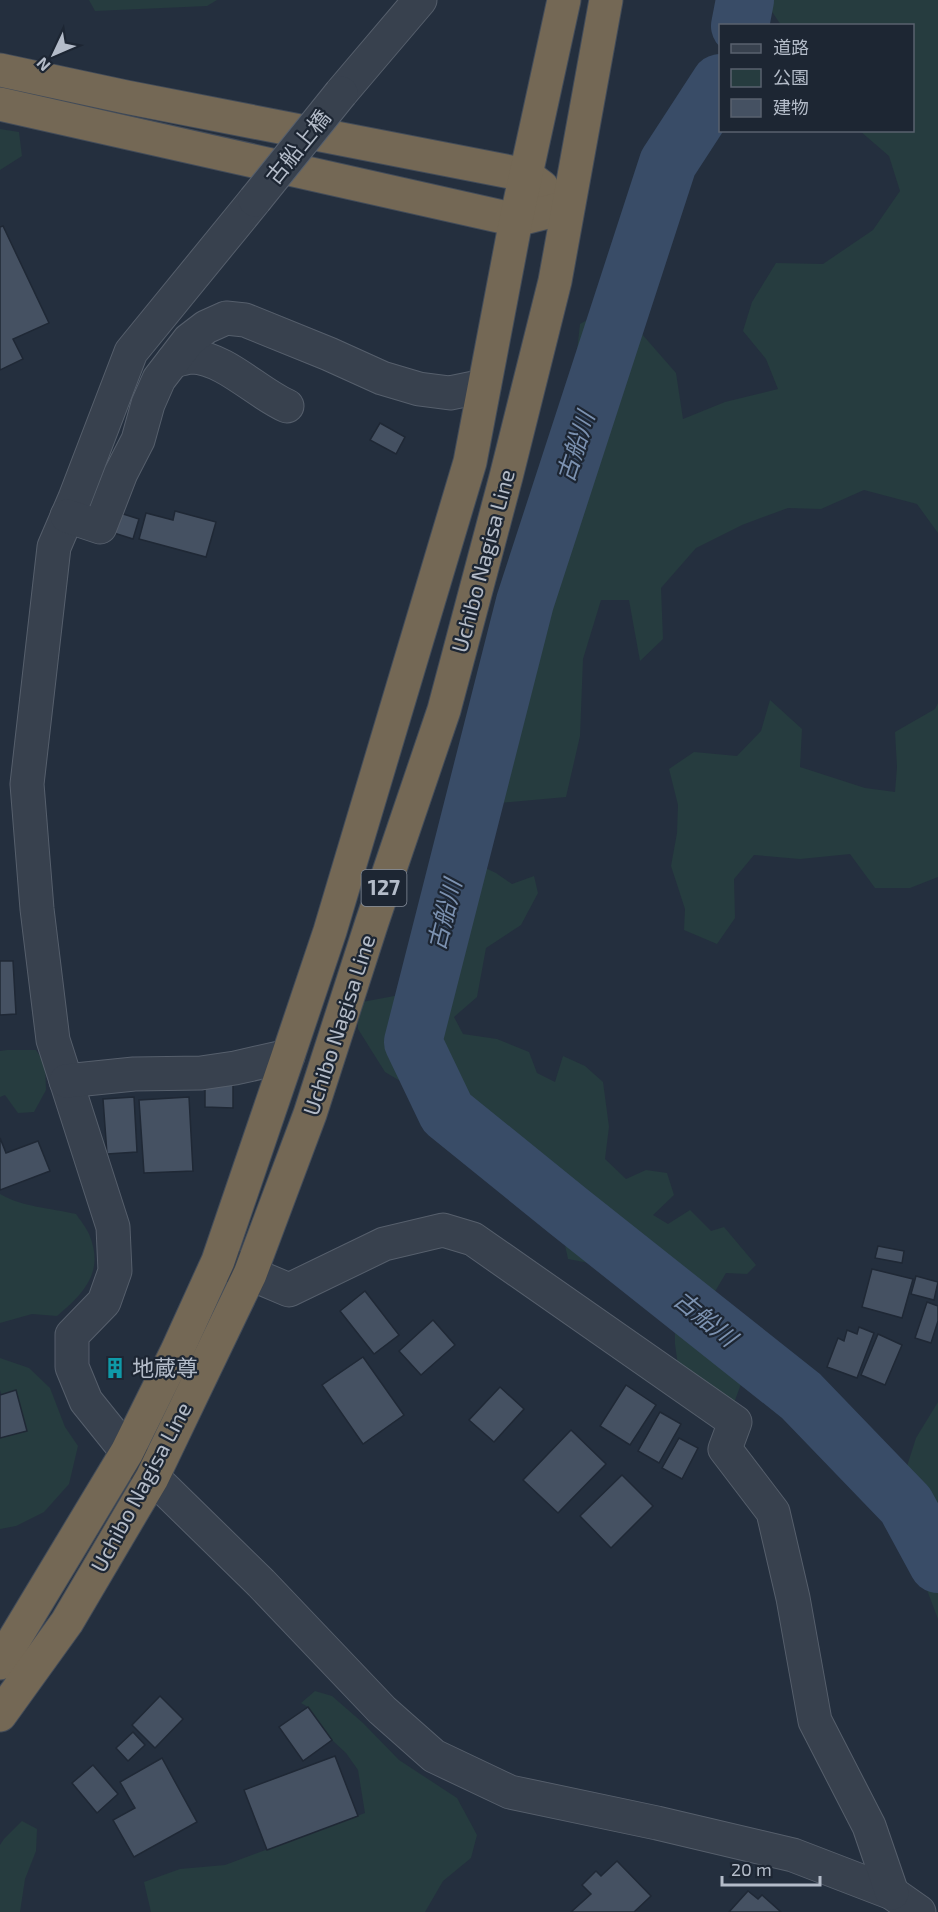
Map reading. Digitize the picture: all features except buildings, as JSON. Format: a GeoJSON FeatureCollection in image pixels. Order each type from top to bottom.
{"type":"FeatureCollection","features":[{"type":"Feature","properties":{"kind":"highway","name":"Uchibo Nagisa Line"},"geometry":{"type":"LineString","coordinates":[[0,1663],[127,1452],[177,1351],[218,1261],[288,1056],[330,931],[470,462],[516,220],[564,0]]}},
{"type":"Feature","properties":{"kind":"highway","name":"Uchibo Nagisa Line"},"geometry":{"type":"LineString","coordinates":[[0,1714],[67,1622],[152,1478],[250,1274],[310,1114],[444,710],[506,477],[555,281],[606,0]]}},
{"type":"Feature","properties":{"kind":"highway"},"geometry":{"type":"LineString","coordinates":[[0,70],[126,97],[526,175],[567,207]]}},
{"type":"Feature","properties":{"kind":"highway"},"geometry":{"type":"LineString","coordinates":[[0,104],[516,220],[567,207]]}},
{"type":"Feature","properties":{"kind":"street","name":"古船上橋"},"geometry":{"type":"LineString","coordinates":[[420,0],[341,93],[131,352],[54,547],[27,784],[37,909],[53,1040],[113,1227],[115,1271],[104,1302],[72,1335],[72,1367],[86,1401],[127,1452],[261,1583],[382,1710],[434,1756],[510,1792],[793,1855],[892,1893],[919,1912]]}},
{"type":"Feature","properties":{"kind":"street"},"geometry":{"type":"LineString","coordinates":[[67,516],[100,527],[121,473],[138,440],[148,404],[159,379],[189,340],[206,327],[225,318],[245,320],[382,378],[418,389],[450,393],[484,386]]}},
{"type":"Feature","properties":{"kind":"street"},"geometry":{"type":"LineString","coordinates":[[173,362],[190,357],[208,360],[228,370],[272,399],[287,405]]}},
{"type":"Feature","properties":{"kind":"street"},"geometry":{"type":"LineString","coordinates":[[66,1081],[134,1074],[201,1073],[288,1056]]}},
{"type":"Feature","properties":{"kind":"street"},"geometry":{"type":"LineString","coordinates":[[218,1261],[289,1290],[384,1244],[443,1230],[473,1239],[735,1422],[725,1449],[773,1512],[793,1598],[815,1721],[869,1826],[892,1893]]}},
{"type":"Feature","properties":{"kind":"green space"},"geometry":{"type":"Polygon","coordinates":[[[89,0],[217,0],[207,6],[95,11],[89,0]]]}},
{"type":"Feature","properties":{"kind":"green space"},"geometry":{"type":"Polygon","coordinates":[[[764,0],[938,0],[938,533],[917,504],[864,490],[821,509],[788,508],[742,525],[696,548],[661,588],[663,639],[640,661],[629,600],[601,600],[583,659],[580,736],[566,797],[499,803],[483,749],[498,688],[529,632],[544,524],[574,378],[580,324],[608,308],[641,333],[676,373],[683,419],[725,402],[778,389],[766,359],[743,331],[752,302],[776,263],[823,264],[873,230],[900,191],[889,156],[861,132],[914,132],[914,24],[780,24],[764,0]]]}},
{"type":"Feature","properties":{"kind":"green space"},"geometry":{"type":"Polygon","coordinates":[[[0,129],[19,132],[22,156],[0,170],[0,129]]]}},
{"type":"Feature","properties":{"kind":"green space"},"geometry":{"type":"Polygon","coordinates":[[[770,700],[802,729],[800,767],[865,788],[895,792],[897,767],[895,732],[935,709],[938,703],[938,877],[910,888],[875,888],[850,854],[800,859],[754,855],[734,879],[735,918],[717,944],[684,930],[685,909],[671,866],[677,833],[678,805],[669,769],[694,752],[737,756],[761,731],[770,700]]]}},
{"type":"Feature","properties":{"kind":"green space"},"geometry":{"type":"Polygon","coordinates":[[[475,863],[512,884],[534,876],[538,893],[521,925],[486,948],[477,997],[454,1017],[463,1034],[497,1039],[529,1052],[537,1073],[555,1082],[563,1056],[585,1066],[603,1082],[609,1127],[605,1159],[626,1179],[646,1170],[667,1173],[674,1195],[653,1215],[668,1224],[690,1210],[711,1231],[724,1227],[756,1265],[747,1274],[726,1273],[701,1315],[696,1333],[723,1350],[744,1376],[734,1403],[679,1373],[675,1344],[675,1316],[622,1273],[568,1259],[563,1236],[547,1189],[511,1169],[482,1121],[449,1089],[412,1088],[385,1072],[358,1029],[357,1003],[410,993],[429,959],[454,878],[475,863]]]}},
{"type":"Feature","properties":{"kind":"green space"},"geometry":{"type":"Polygon","coordinates":[[[36,1050],[45,1064],[46,1090],[34,1112],[18,1113],[5,1095],[0,1097],[0,1051],[36,1050]]]}},
{"type":"Feature","properties":{"kind":"green space"},"geometry":{"type":"Polygon","coordinates":[[[0,1194],[27,1204],[76,1214],[89,1234],[95,1260],[93,1271],[76,1299],[57,1316],[32,1314],[0,1323],[0,1194]]]}},
{"type":"Feature","properties":{"kind":"green space"},"geometry":{"type":"Polygon","coordinates":[[[0,1358],[29,1368],[50,1388],[65,1427],[78,1446],[69,1484],[44,1512],[16,1526],[0,1529],[0,1430],[8,1415],[0,1390],[0,1358]]]}},
{"type":"Feature","properties":{"kind":"green space"},"geometry":{"type":"Polygon","coordinates":[[[938,1402],[938,1619],[927,1590],[932,1555],[917,1505],[901,1485],[916,1438],[938,1402]]]}},
{"type":"Feature","properties":{"kind":"green space"},"geometry":{"type":"Polygon","coordinates":[[[315,1691],[332,1696],[363,1723],[399,1760],[457,1798],[477,1835],[471,1858],[443,1881],[425,1912],[151,1912],[144,1882],[180,1869],[225,1865],[365,1813],[358,1770],[308,1707],[301,1703],[315,1691]]]}},
{"type":"Feature","properties":{"kind":"green space"},"geometry":{"type":"Polygon","coordinates":[[[22,1821],[37,1829],[36,1851],[25,1879],[20,1912],[0,1912],[0,1845],[22,1821]]]}},
{"type":"Feature","properties":{"kind":"waterway","name":"古船川"},"geometry":{"type":"LineString","coordinates":[[740,24],[745,0]]}},
{"type":"Feature","properties":{"kind":"waterway","name":"古船川"},"geometry":{"type":"LineString","coordinates":[[719,85],[668,163],[525,602],[413,1042],[447,1113],[801,1396],[906,1505],[938,1564]]}},
{"type":"Feature","properties":{"kind":"place","name":"地蔵尊"},"geometry":{"type":"Point","coordinates":[115,1368]}}]}
